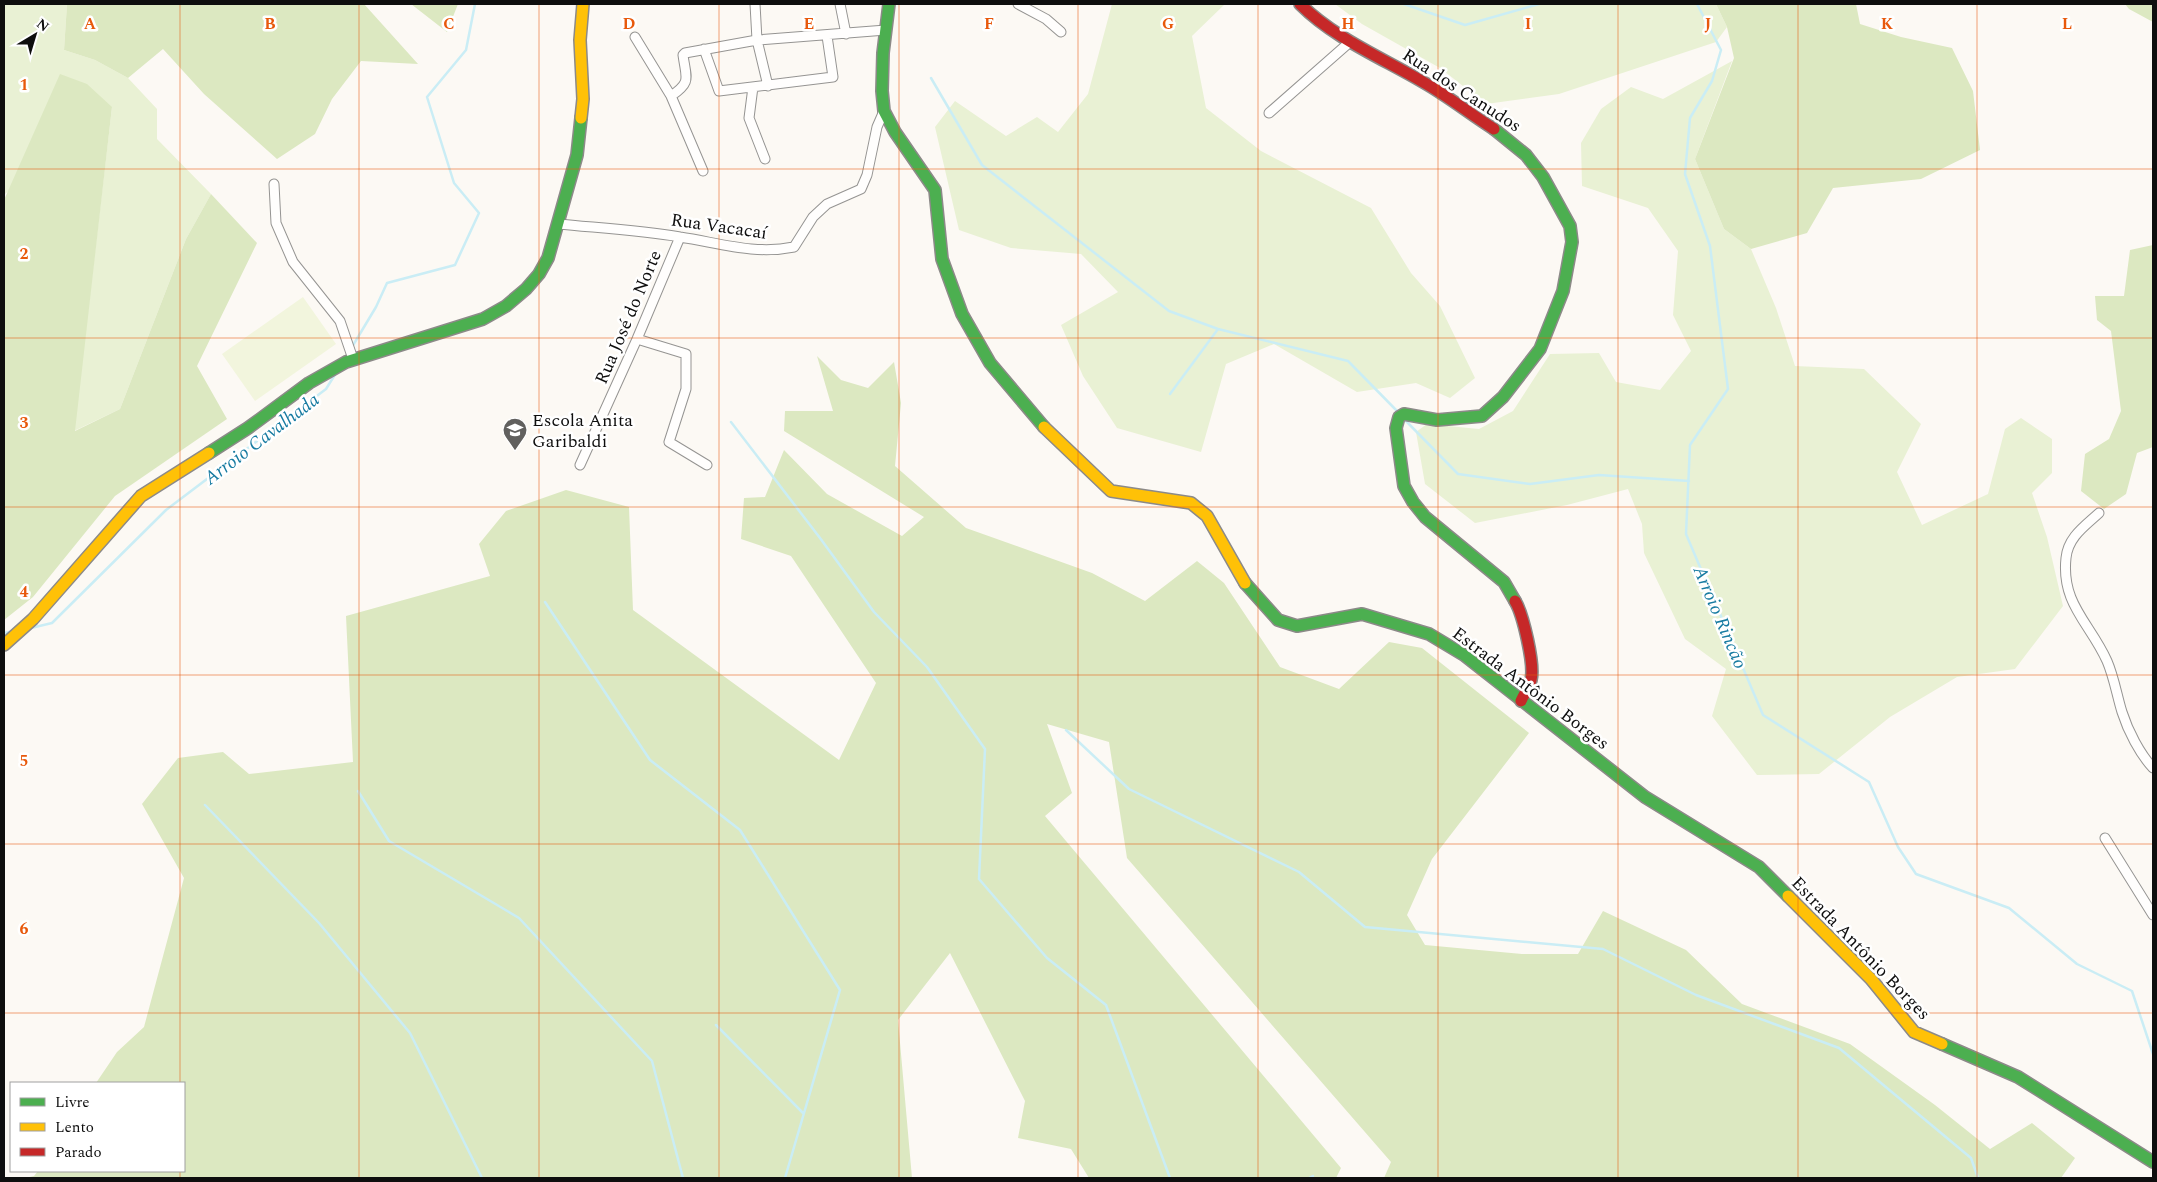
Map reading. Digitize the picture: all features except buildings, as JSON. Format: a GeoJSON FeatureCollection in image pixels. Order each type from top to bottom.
{"type":"FeatureCollection","features":[{"type":"Feature","properties":{"kind":"street"},"geometry":{"type":"LineString","coordinates":[[7,642],[33,619],[141,496],[248,428],[309,382],[349,361],[483,319],[506,306],[526,289],[548,258],[576,155],[583,99],[580,40],[583,4]]}},
{"type":"Feature","properties":{"kind":"street"},"geometry":{"type":"LineString","coordinates":[[755,4],[757,40],[768,86]]}},
{"type":"Feature","properties":{"kind":"street"},"geometry":{"type":"LineString","coordinates":[[840,4],[846,34]]}},
{"type":"Feature","properties":{"kind":"street","name":"Estrada Antônio Borges"},"geometry":{"type":"LineString","coordinates":[[889,4],[882,82],[884,111],[934,190],[942,259],[962,314],[990,363],[1042,425],[1111,491],[1191,503],[1207,516],[1243,580],[1278,620],[1297,626],[1362,614],[1429,634],[1464,655],[1520,701],[1645,797],[1759,867],[1871,978],[1914,1032],[2018,1077],[2153,1162]]}},
{"type":"Feature","properties":{"kind":"street"},"geometry":{"type":"LineString","coordinates":[[1018,4],[1046,20],[1061,32]]}},
{"type":"Feature","properties":{"kind":"street","name":"Rua dos Canudos"},"geometry":{"type":"LineString","coordinates":[[1300,4],[1314,18],[1426,84],[1505,137],[1526,155],[1557,200],[1570,226],[1572,242],[1563,290],[1540,349],[1502,398],[1482,416],[1437,420],[1404,414],[1399,417],[1396,428],[1404,486],[1412,502],[1425,517],[1504,582],[1518,606],[1523,619],[1532,672],[1531,681],[1520,701]]}},
{"type":"Feature","properties":{"kind":"street"},"geometry":{"type":"LineString","coordinates":[[671,96],[684,87],[686,82],[684,54],[757,40],[886,30]]}},
{"type":"Feature","properties":{"kind":"street"},"geometry":{"type":"LineString","coordinates":[[704,49],[719,91],[768,86],[833,78],[828,36]]}},
{"type":"Feature","properties":{"kind":"street"},"geometry":{"type":"LineString","coordinates":[[635,37],[671,96],[703,171]]}},
{"type":"Feature","properties":{"kind":"street"},"geometry":{"type":"LineString","coordinates":[[1269,113],[1351,41]]}},
{"type":"Feature","properties":{"kind":"street"},"geometry":{"type":"LineString","coordinates":[[753,87],[749,118],[765,159]]}},
{"type":"Feature","properties":{"kind":"street","name":"Rua Vacacaí"},"geometry":{"type":"LineString","coordinates":[[558,224],[680,236],[745,250],[778,250],[794,247],[813,217],[827,204],[861,189],[867,175],[877,127],[884,111]]}},
{"type":"Feature","properties":{"kind":"street"},"geometry":{"type":"LineString","coordinates":[[274,184],[276,223],[286,247],[293,262],[340,321],[349,361]]}},
{"type":"Feature","properties":{"kind":"street","name":"Rua José do Norte"},"geometry":{"type":"LineString","coordinates":[[580,465],[637,339],[680,236]]}},
{"type":"Feature","properties":{"kind":"street"},"geometry":{"type":"LineString","coordinates":[[637,339],[686,354],[686,389],[669,442],[707,465]]}},
{"type":"Feature","properties":{"kind":"street"},"geometry":{"type":"LineString","coordinates":[[2099,513],[2072,539],[2066,558],[2066,580],[2072,604],[2095,638],[2108,662],[2123,715],[2138,748],[2153,768]]}},
{"type":"Feature","properties":{"kind":"street"},"geometry":{"type":"LineString","coordinates":[[2105,838],[2153,915]]}},
{"type":"Feature","properties":{"kind":"green space"},"geometry":{"type":"Polygon","coordinates":[[[4,4],[67,4],[64,50],[95,60],[128,78],[157,109],[157,139],[211,194],[186,239],[120,409],[74,431],[112,107],[5,194],[4,200],[4,4]]]}},
{"type":"Feature","properties":{"kind":"green space"},"geometry":{"type":"Polygon","coordinates":[[[67,4],[364,4],[418,64],[361,61],[332,99],[315,134],[277,159],[204,94],[163,49],[128,78],[95,60],[64,50],[67,4]]]}},
{"type":"Feature","properties":{"kind":"green space"},"geometry":{"type":"Polygon","coordinates":[[[411,4],[458,4],[447,32],[411,4]]]}},
{"type":"Feature","properties":{"kind":"green space"},"geometry":{"type":"Polygon","coordinates":[[[1112,4],[1225,4],[1192,36],[1206,108],[1261,151],[1371,208],[1411,273],[1440,306],[1475,378],[1450,398],[1416,383],[1357,392],[1274,344],[1226,364],[1201,452],[1117,428],[1083,376],[1061,325],[1118,292],[1081,254],[1011,248],[959,230],[935,127],[955,101],[1006,136],[1037,117],[1058,132],[1088,94],[1112,4]]]}},
{"type":"Feature","properties":{"kind":"green space"},"geometry":{"type":"Polygon","coordinates":[[[1335,4],[1716,4],[1727,27],[1716,42],[1559,94],[1486,104],[1440,68],[1362,24],[1335,4]]]}},
{"type":"Feature","properties":{"kind":"green space"},"geometry":{"type":"Polygon","coordinates":[[[1716,4],[1856,4],[1860,24],[1901,37],[1952,48],[1973,91],[1980,150],[1921,179],[1833,188],[1807,233],[1751,249],[1724,229],[1695,159],[1734,58],[1727,27],[1716,4]]]}},
{"type":"Feature","properties":{"kind":"green space"},"geometry":{"type":"Polygon","coordinates":[[[2125,4],[2153,4],[2153,22],[2129,9],[2125,4]]]}},
{"type":"Feature","properties":{"kind":"green space"},"geometry":{"type":"Polygon","coordinates":[[[1732,61],[1695,159],[1724,229],[1751,249],[1776,308],[1795,366],[1864,369],[1921,424],[1897,472],[1922,525],[1988,494],[2005,429],[2021,418],[2052,439],[2052,473],[2032,493],[2047,537],[2063,606],[2015,669],[1957,677],[1890,717],[1819,774],[1757,775],[1712,716],[1726,669],[1685,639],[1644,553],[1642,524],[1628,489],[1567,505],[1475,523],[1425,484],[1416,432],[1427,424],[1479,429],[1513,411],[1550,354],[1599,353],[1616,382],[1660,390],[1691,351],[1673,315],[1678,251],[1648,208],[1582,186],[1581,143],[1601,109],[1631,87],[1663,99],[1732,61]]]}},
{"type":"Feature","properties":{"kind":"green space"},"geometry":{"type":"Polygon","coordinates":[[[60,74],[87,84],[112,107],[75,431],[120,409],[186,239],[211,194],[257,243],[197,366],[227,419],[115,496],[33,597],[4,620],[4,200],[60,74]]]}},
{"type":"Feature","properties":{"kind":"green space"},"geometry":{"type":"Polygon","coordinates":[[[2153,245],[2153,447],[2137,453],[2126,494],[2104,509],[2081,491],[2085,454],[2109,439],[2121,411],[2111,331],[2097,320],[2095,296],[2124,296],[2130,250],[2153,245]]]}},
{"type":"Feature","properties":{"kind":"green space"},"geometry":{"type":"Polygon","coordinates":[[[303,297],[336,344],[255,401],[222,354],[303,297]]]}},
{"type":"Feature","properties":{"kind":"green space"},"geometry":{"type":"Polygon","coordinates":[[[817,356],[841,380],[868,388],[894,362],[901,403],[895,466],[966,528],[1092,573],[1145,601],[1197,561],[1224,583],[1280,667],[1339,689],[1389,642],[1422,648],[1529,733],[1432,859],[1407,915],[1425,945],[1522,954],[1578,954],[1603,911],[1686,950],[1742,1004],[1850,1044],[1935,1105],[1990,1149],[2032,1123],[2075,1158],[2061,1178],[1384,1178],[1391,1162],[1127,858],[1109,742],[1047,724],[1072,793],[1045,816],[1341,1168],[1336,1178],[1089,1178],[1071,1149],[1018,1138],[1025,1101],[950,953],[898,1020],[912,1178],[25,1178],[34,1176],[37,1172],[185,1172],[185,1082],[97,1082],[117,1052],[144,1027],[184,878],[142,804],[178,758],[223,752],[249,774],[353,762],[346,616],[490,576],[479,544],[506,511],[566,490],[629,507],[633,610],[839,760],[876,683],[791,556],[741,539],[744,498],[765,497],[784,450],[827,494],[902,536],[924,517],[784,431],[785,411],[833,411],[817,356]]]}},
{"type":"Feature","properties":{"kind":"waterway","name":"Arroio Cavalhada"},"geometry":{"type":"LineString","coordinates":[[352,347],[376,307],[387,283],[455,265],[479,213],[454,183],[427,97],[466,50],[475,4]]}},
{"type":"Feature","properties":{"kind":"waterway"},"geometry":{"type":"LineString","coordinates":[[1404,4],[1465,25],[1539,4]]}},
{"type":"Feature","properties":{"kind":"waterway","name":"Arroio Rincão"},"geometry":{"type":"LineString","coordinates":[[1697,4],[1721,50],[1712,81],[1690,118],[1685,174],[1710,246],[1728,389],[1690,445],[1686,534],[1763,715],[1869,782],[1898,847],[1916,874],[2009,908],[2077,964],[2132,991],[2153,1054]]}},
{"type":"Feature","properties":{"kind":"waterway"},"geometry":{"type":"LineString","coordinates":[[931,78],[982,165],[1169,311],[1218,329],[1348,361],[1399,413]]}},
{"type":"Feature","properties":{"kind":"waterway"},"geometry":{"type":"LineString","coordinates":[[1170,394],[1218,329]]}},
{"type":"Feature","properties":{"kind":"waterway","name":"Arroio Cavalhada"},"geometry":{"type":"LineString","coordinates":[[31,628],[52,623],[166,510],[326,389],[336,373]]}},
{"type":"Feature","properties":{"kind":"waterway"},"geometry":{"type":"LineString","coordinates":[[1404,419],[1458,474],[1530,484],[1599,475],[1689,481]]}},
{"type":"Feature","properties":{"kind":"waterway"},"geometry":{"type":"LineString","coordinates":[[731,422],[874,612],[927,667],[985,749],[979,879],[1047,958],[1106,1005],[1170,1178]]}},
{"type":"Feature","properties":{"kind":"waterway"},"geometry":{"type":"LineString","coordinates":[[545,602],[650,760],[740,830],[840,990],[785,1178]]}},
{"type":"Feature","properties":{"kind":"waterway","name":"Arroio Cavalhada"},"geometry":{"type":"LineString","coordinates":[[4,633],[10,632]]}},
{"type":"Feature","properties":{"kind":"waterway"},"geometry":{"type":"LineString","coordinates":[[1066,730],[1129,789],[1299,872],[1365,927],[1603,949],[1696,995],[1839,1048],[1971,1158],[1978,1178]]}},
{"type":"Feature","properties":{"kind":"waterway"},"geometry":{"type":"LineString","coordinates":[[358,791],[389,841],[519,918],[652,1061],[683,1178]]}},
{"type":"Feature","properties":{"kind":"waterway"},"geometry":{"type":"LineString","coordinates":[[205,805],[319,923],[410,1033],[482,1178]]}},
{"type":"Feature","properties":{"kind":"waterway"},"geometry":{"type":"LineString","coordinates":[[716,1025],[803,1113]]}},
{"type":"Feature","properties":{"kind":"waterway"},"geometry":{"type":"LineString","coordinates":[[1309,1178],[1313,1176]]}},
{"type":"Feature","properties":{"kind":"traffic: fast"},"geometry":{"type":"LineString","coordinates":[[889,4],[883,53],[882,91],[884,111],[895,132],[935,190],[942,259],[962,314],[990,363],[1044,427]]}},
{"type":"Feature","properties":{"kind":"traffic: fast"},"geometry":{"type":"LineString","coordinates":[[209,453],[248,428],[309,383],[346,362],[483,319],[506,306],[526,289],[539,274],[548,258],[577,155],[581,118]]}},
{"type":"Feature","properties":{"kind":"traffic: fast"},"geometry":{"type":"LineString","coordinates":[[1494,129],[1526,155],[1543,177],[1570,226],[1572,242],[1563,291],[1540,349],[1503,397],[1482,416],[1437,420],[1404,414],[1399,417],[1396,428],[1404,486],[1413,502],[1425,517],[1504,582],[1515,601]]}},
{"type":"Feature","properties":{"kind":"traffic: fast"},"geometry":{"type":"LineString","coordinates":[[1245,583],[1278,620],[1297,626],[1362,614],[1429,634],[1464,655],[1645,797],[1759,867],[1788,896]]}},
{"type":"Feature","properties":{"kind":"traffic: fast"},"geometry":{"type":"LineString","coordinates":[[1942,1044],[2018,1077],[2153,1162]]}},
{"type":"Feature","properties":{"kind":"traffic: slow"},"geometry":{"type":"LineString","coordinates":[[581,118],[583,99],[580,40],[583,4]]}},
{"type":"Feature","properties":{"kind":"traffic: slow"},"geometry":{"type":"LineString","coordinates":[[1044,427],[1111,491],[1191,503],[1207,516],[1245,583]]}},
{"type":"Feature","properties":{"kind":"traffic: slow"},"geometry":{"type":"LineString","coordinates":[[4,645],[33,619],[141,496],[209,453]]}},
{"type":"Feature","properties":{"kind":"traffic: slow"},"geometry":{"type":"LineString","coordinates":[[1788,896],[1871,979],[1914,1032],[1942,1044]]}},
{"type":"Feature","properties":{"kind":"traffic: jam"},"geometry":{"type":"LineString","coordinates":[[1300,4],[1313,16],[1343,37],[1432,87],[1494,129]]}},
{"type":"Feature","properties":{"kind":"traffic: jam"},"geometry":{"type":"LineString","coordinates":[[1515,601],[1525,628],[1532,673],[1531,680],[1521,701]]}},
{"type":"Feature","properties":{"kind":"place","name":"Escola Anita Garibaldi"},"geometry":{"type":"Point","coordinates":[515,451]}}]}
